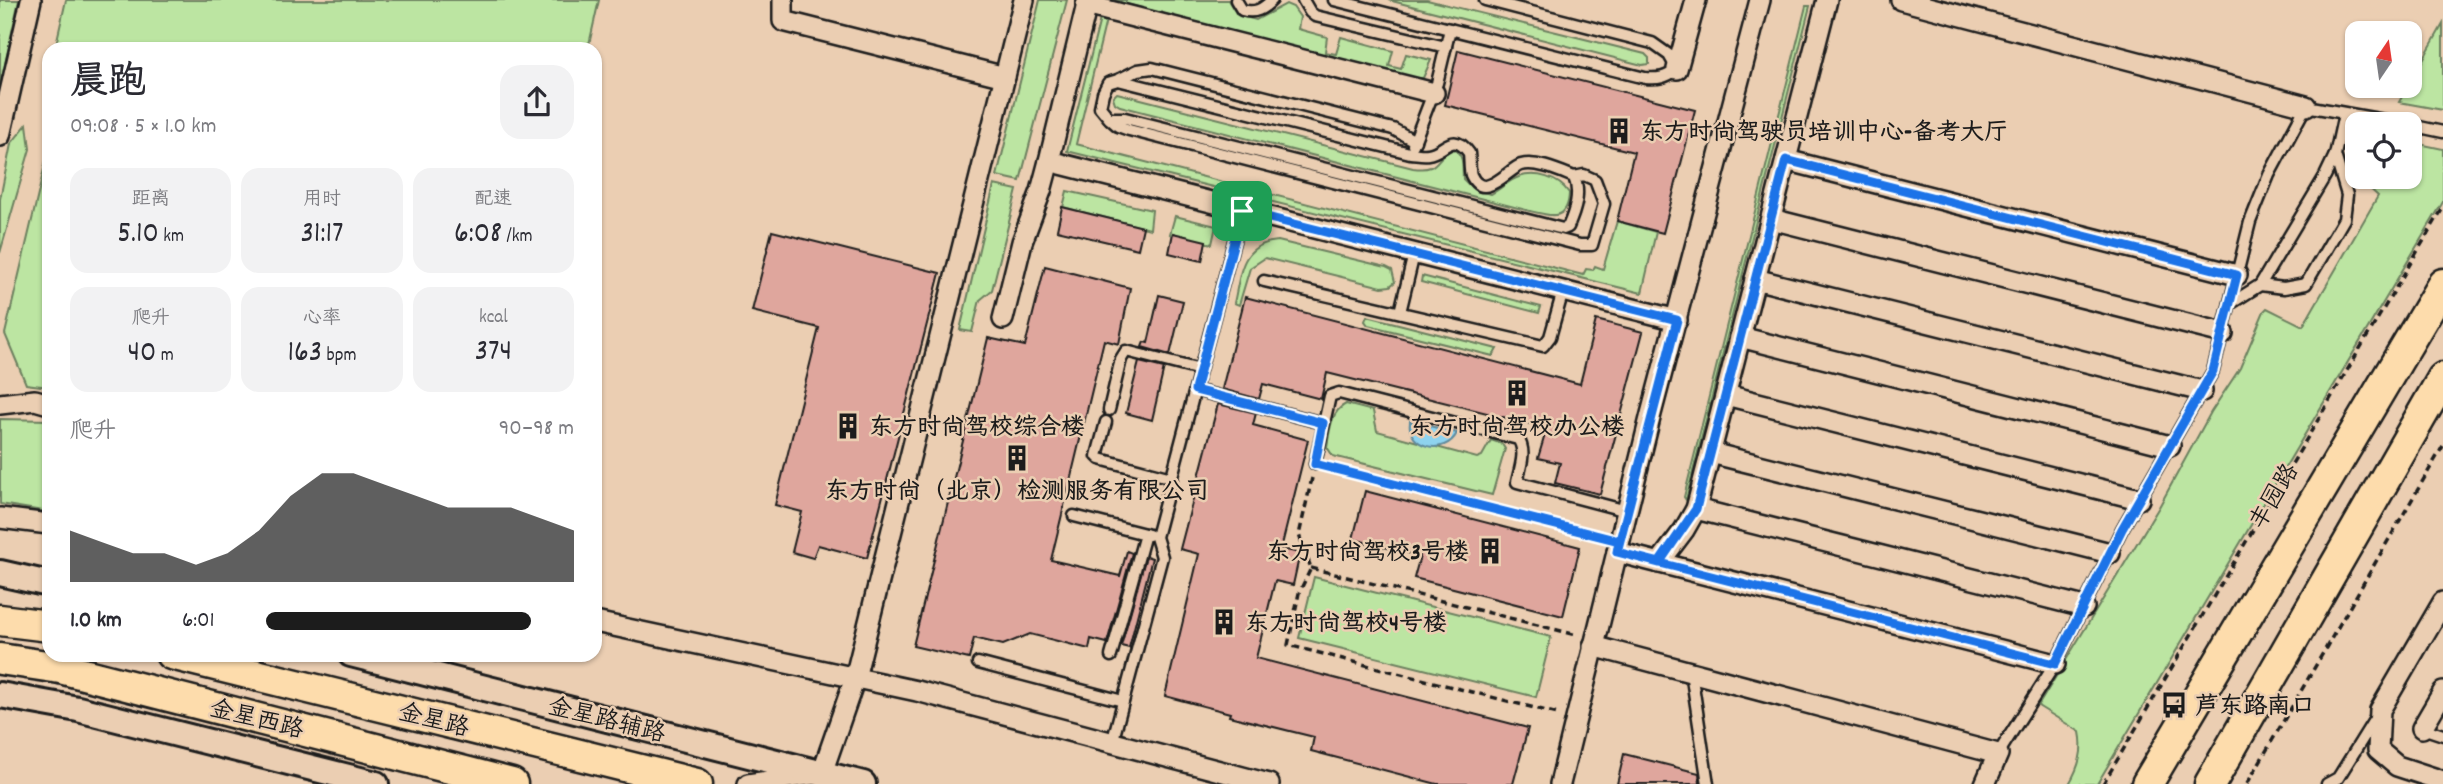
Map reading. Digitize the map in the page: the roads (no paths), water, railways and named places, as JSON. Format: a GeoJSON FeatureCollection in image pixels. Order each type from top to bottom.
{"type":"FeatureCollection","features":[{"type":"Feature","properties":{"kind":"main road","name":"丰园路"},"geometry":{"type":"LineString","coordinates":[[2147,784],[2443,284]]}},
{"type":"Feature","properties":{"kind":"main road"},"geometry":{"type":"LineString","coordinates":[[2210,784],[2443,378]]}},
{"type":"Feature","properties":{"kind":"main road"},"geometry":{"type":"LineString","coordinates":[[0,620],[42,625]]}},
{"type":"Feature","properties":{"kind":"main road","name":"金星西路"},"geometry":{"type":"LineString","coordinates":[[0,659],[60,668],[512,784]]}},
{"type":"Feature","properties":{"kind":"main road","name":"金星路"},"geometry":{"type":"LineString","coordinates":[[203,662],[697,784]]}},
{"type":"Feature","properties":{"kind":"street"},"geometry":{"type":"LineString","coordinates":[[0,136],[31,0]]}},
{"type":"Feature","properties":{"kind":"street"},"geometry":{"type":"LineString","coordinates":[[783,0],[783,21],[1005,77]]}},
{"type":"Feature","properties":{"kind":"street"},"geometry":{"type":"LineString","coordinates":[[748,784],[822,774],[855,678],[1024,0]]}},
{"type":"Feature","properties":{"kind":"street"},"geometry":{"type":"LineString","coordinates":[[1677,69],[1696,0]]}},
{"type":"Feature","properties":{"kind":"street"},"geometry":{"type":"LineString","coordinates":[[1560,784],[1618,546],[1760,0]]}},
{"type":"Feature","properties":{"kind":"street"},"geometry":{"type":"LineString","coordinates":[[1659,563],[1696,509],[1827,0]]}},
{"type":"Feature","properties":{"kind":"street"},"geometry":{"type":"LineString","coordinates":[[1900,0],[2306,106]]}},
{"type":"Feature","properties":{"kind":"street"},"geometry":{"type":"LineString","coordinates":[[1003,319],[1022,242],[1041,191],[1087,2],[1434,93]]}},
{"type":"Feature","properties":{"kind":"street"},"geometry":{"type":"LineString","coordinates":[[1049,160],[1677,320]]}},
{"type":"Feature","properties":{"kind":"street"},"geometry":{"type":"LineString","coordinates":[[1786,160],[2237,275]]}},
{"type":"Feature","properties":{"kind":"street"},"geometry":{"type":"LineString","coordinates":[[1771,219],[2223,333]]}},
{"type":"Feature","properties":{"kind":"street"},"geometry":{"type":"LineString","coordinates":[[1755,279],[2202,391]]}},
{"type":"Feature","properties":{"kind":"street"},"geometry":{"type":"LineString","coordinates":[[1740,337],[2170,446]]}},
{"type":"Feature","properties":{"kind":"street"},"geometry":{"type":"LineString","coordinates":[[1726,395],[2139,499]]}},
{"type":"Feature","properties":{"kind":"street"},"geometry":{"type":"LineString","coordinates":[[0,404],[35,400],[42,402]]}},
{"type":"Feature","properties":{"kind":"street"},"geometry":{"type":"LineString","coordinates":[[1711,453],[2110,553]]}},
{"type":"Feature","properties":{"kind":"street"},"geometry":{"type":"LineString","coordinates":[[1696,509],[2084,607]]}},
{"type":"Feature","properties":{"kind":"street"},"geometry":{"type":"LineString","coordinates":[[0,518],[42,523]]}},
{"type":"Feature","properties":{"kind":"street"},"geometry":{"type":"LineString","coordinates":[[1618,546],[1659,563],[2055,664]]}},
{"type":"Feature","properties":{"kind":"street"},"geometry":{"type":"LineString","coordinates":[[0,573],[42,582]]}},
{"type":"Feature","properties":{"kind":"street"},"geometry":{"type":"LineString","coordinates":[[2443,603],[2380,710],[2378,750],[2397,766],[2443,781]]}},
{"type":"Feature","properties":{"kind":"street"},"geometry":{"type":"LineString","coordinates":[[602,624],[930,695],[1269,784]]}},
{"type":"Feature","properties":{"kind":"street"},"geometry":{"type":"LineString","coordinates":[[1594,643],[1691,673],[1998,754],[1985,784]]}},
{"type":"Feature","properties":{"kind":"street","name":"金星路辅路"},"geometry":{"type":"LineString","coordinates":[[382,662],[863,784]]}},
{"type":"Feature","properties":{"kind":"street"},"geometry":{"type":"LineString","coordinates":[[2422,728],[2443,692]]}},
{"type":"Feature","properties":{"kind":"street"},"geometry":{"type":"LineString","coordinates":[[0,695],[78,709],[376,784]]}},
{"type":"Feature","properties":{"kind":"lane"},"geometry":{"type":"LineString","coordinates":[[1236,0],[1242,10],[1249,12],[1259,10],[1272,0]]}},
{"type":"Feature","properties":{"kind":"lane"},"geometry":{"type":"LineString","coordinates":[[1303,0],[1315,16],[1446,47]]}},
{"type":"Feature","properties":{"kind":"lane"},"geometry":{"type":"LineString","coordinates":[[1334,0],[1645,78],[1667,77],[1677,69],[1669,55],[1652,43],[1485,0]]}},
{"type":"Feature","properties":{"kind":"lane"},"geometry":{"type":"LineString","coordinates":[[1410,153],[1434,93],[1450,29]]}},
{"type":"Feature","properties":{"kind":"lane"},"geometry":{"type":"LineString","coordinates":[[1118,80],[1410,153],[1426,155],[1451,142],[1462,145],[1469,153],[1470,173],[1483,185],[1495,184],[1518,166],[1528,164],[1574,177],[1584,175],[1595,180],[1604,204],[1592,245],[1580,245],[1129,130],[1118,126],[1100,107],[1108,83],[1138,70],[1152,68],[1393,129],[1415,141]]}},
{"type":"Feature","properties":{"kind":"lane"},"geometry":{"type":"LineString","coordinates":[[1998,754],[2055,664],[2139,499],[2213,371],[2250,222],[2269,175],[2306,106],[2344,114],[2334,155],[2325,176],[2260,285],[2230,304]]}},
{"type":"Feature","properties":{"kind":"lane"},"geometry":{"type":"LineString","coordinates":[[1110,118],[1125,118],[1563,229],[1572,218],[1578,192],[1574,177]]}},
{"type":"Feature","properties":{"kind":"lane"},"geometry":{"type":"LineString","coordinates":[[2422,128],[2443,132]]}},
{"type":"Feature","properties":{"kind":"lane"},"geometry":{"type":"LineString","coordinates":[[2260,285],[2284,288],[2306,284],[2344,219],[2347,195],[2334,155]]}},
{"type":"Feature","properties":{"kind":"lane"},"geometry":{"type":"LineString","coordinates":[[1112,743],[1162,557],[1156,537],[1242,211]]}},
{"type":"Feature","properties":{"kind":"lane"},"geometry":{"type":"LineString","coordinates":[[1400,312],[1414,254]]}},
{"type":"Feature","properties":{"kind":"lane"},"geometry":{"type":"LineString","coordinates":[[1264,281],[1543,345],[1550,337],[1563,291]]}},
{"type":"Feature","properties":{"kind":"lane"},"geometry":{"type":"LineString","coordinates":[[1109,410],[1121,359],[1126,351],[1200,370]]}},
{"type":"Feature","properties":{"kind":"lane"},"geometry":{"type":"LineString","coordinates":[[1195,390],[1323,423]]}},
{"type":"Feature","properties":{"kind":"lane"},"geometry":{"type":"LineString","coordinates":[[1315,464],[1331,396],[1339,393],[1518,439],[1522,442],[1523,452],[1517,482],[1627,511]]}},
{"type":"Feature","properties":{"kind":"lane"},"geometry":{"type":"LineString","coordinates":[[1100,460],[1097,456],[1106,422]]}},
{"type":"Feature","properties":{"kind":"lane"},"geometry":{"type":"LineString","coordinates":[[1087,456],[1172,478]]}},
{"type":"Feature","properties":{"kind":"lane"},"geometry":{"type":"LineString","coordinates":[[1074,516],[1156,537]]}},
{"type":"Feature","properties":{"kind":"lane"},"geometry":{"type":"LineString","coordinates":[[1111,656],[1144,534]]}},
{"type":"Feature","properties":{"kind":"lane"},"geometry":{"type":"LineString","coordinates":[[978,663],[1123,701]]}},
{"type":"Feature","properties":{"kind":"lane"},"geometry":{"type":"LineString","coordinates":[[1691,673],[1708,784]]}},
{"type":"Feature","properties":{"kind":"lane"},"geometry":{"type":"LineString","coordinates":[[2327,784],[2338,778],[2380,710]]}},
{"type":"Feature","properties":{"kind":"lane"},"geometry":{"type":"LineString","coordinates":[[2422,728],[2443,734]]}},
{"type":"Feature","properties":{"kind":"water"},"geometry":{"type":"Polygon","coordinates":[[[1410,421],[1457,433],[1444,445],[1428,446],[1414,438],[1410,421]]]}},
{"type":"Feature","properties":{"kind":"place","name":"东方时尚驾驶员培训中心-备考大厅"},"geometry":{"type":"Point","coordinates":[1619,131]}},
{"type":"Feature","properties":{"kind":"place","name":"东方时尚驾校办公楼"},"geometry":{"type":"Point","coordinates":[1517,393]}},
{"type":"Feature","properties":{"kind":"place","name":"东方时尚驾校综合楼"},"geometry":{"type":"Point","coordinates":[848,426]}},
{"type":"Feature","properties":{"kind":"place","name":"东方时尚（北京）检测服务有限公司"},"geometry":{"type":"Point","coordinates":[1017,458]}},
{"type":"Feature","properties":{"kind":"place","name":"东方时尚驾校3号楼"},"geometry":{"type":"Point","coordinates":[1490,551]}},
{"type":"Feature","properties":{"kind":"place","name":"东方时尚驾校4号楼"},"geometry":{"type":"Point","coordinates":[1224,622]}},
{"type":"Feature","properties":{"kind":"place","name":"芦东路南口"},"geometry":{"type":"Point","coordinates":[2174,705]}}]}
